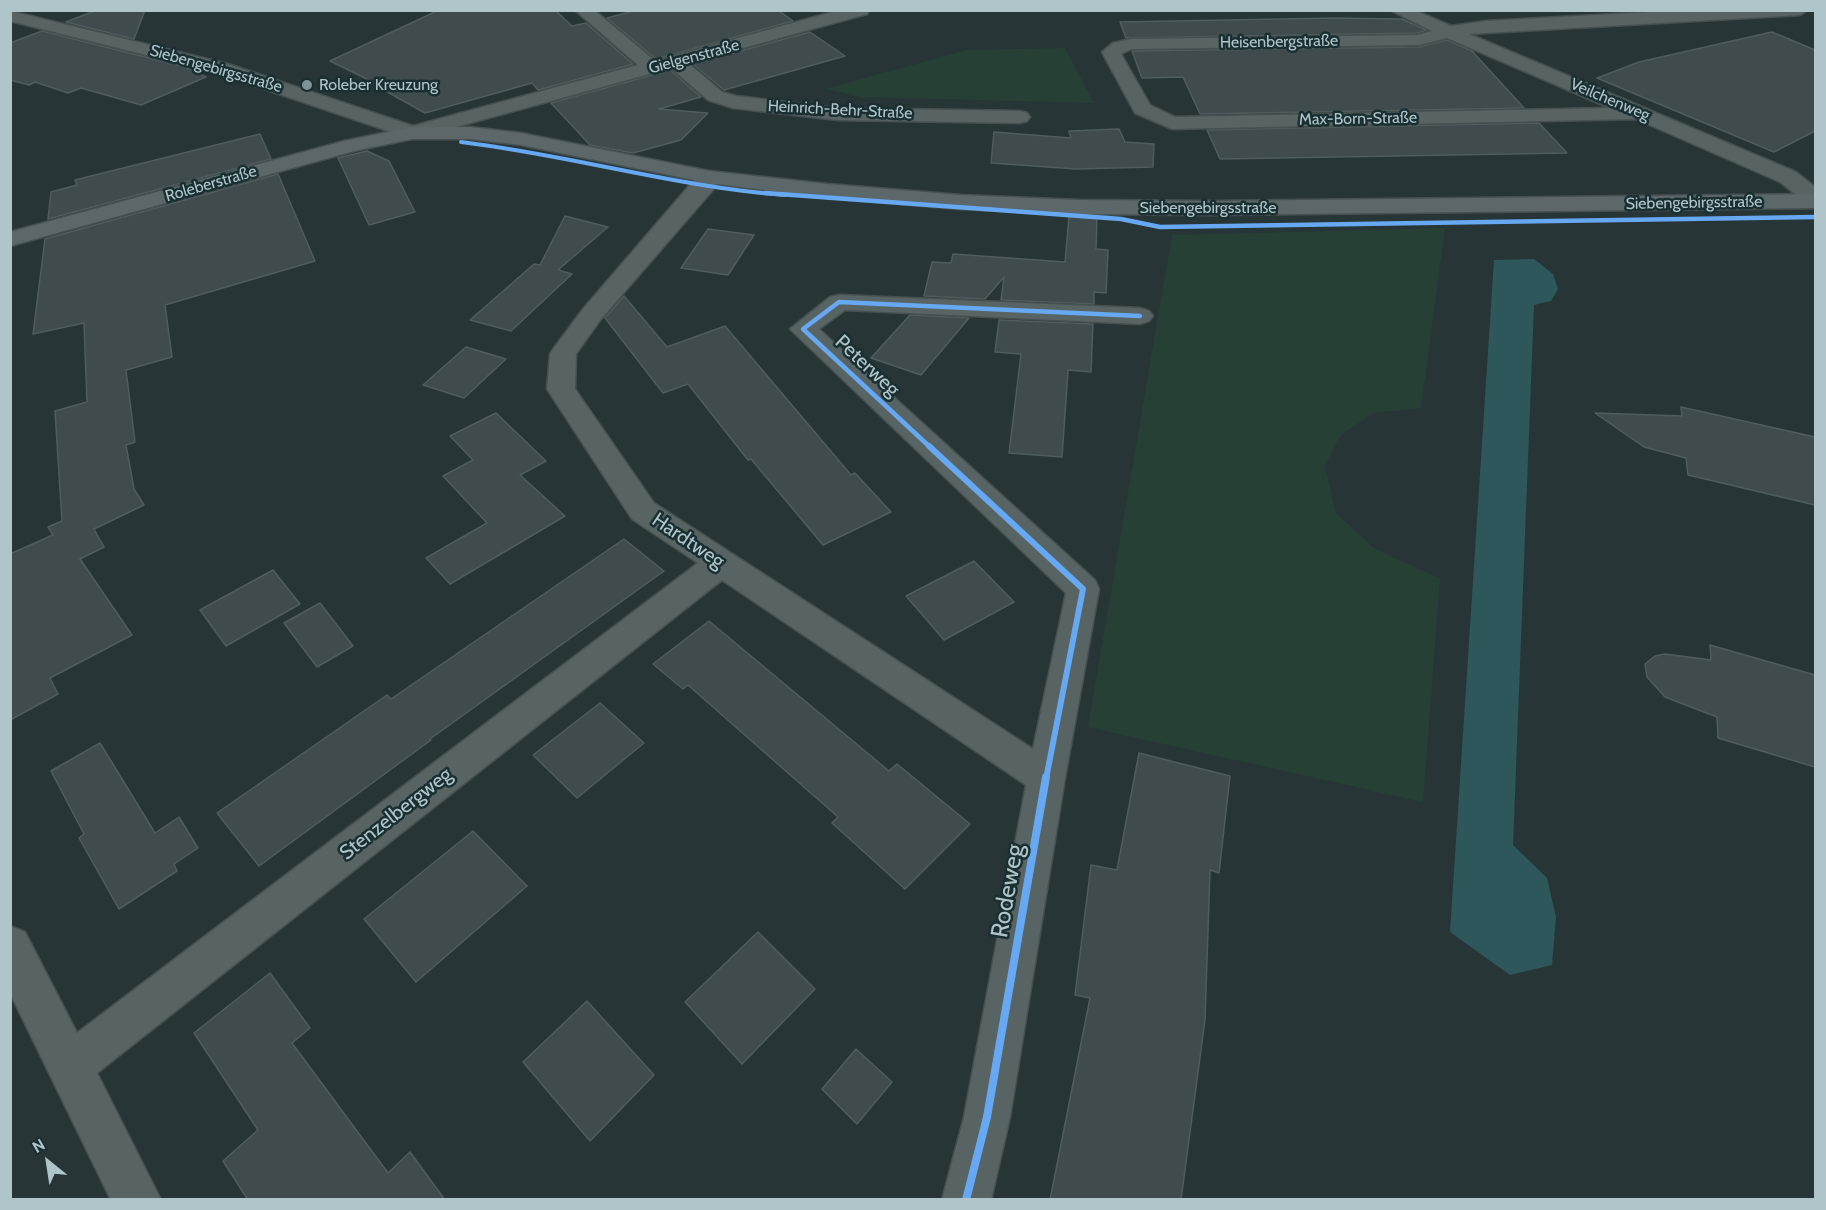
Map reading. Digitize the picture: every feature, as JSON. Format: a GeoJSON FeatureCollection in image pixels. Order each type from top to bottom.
{"type":"FeatureCollection","features":[{"type":"Feature","properties":{"kind":"main road","name":"Siebengebirgsstraße"},"geometry":{"type":"LineString","coordinates":[[412,133],[470,133],[521,139],[709,177],[828,191],[1079,207],[1215,208],[1815,200]]}},
{"type":"Feature","properties":{"kind":"main road","name":"Roleberstraße"},"geometry":{"type":"LineString","coordinates":[[10,239],[351,145],[412,133]]}},
{"type":"Feature","properties":{"kind":"street"},"geometry":{"type":"LineString","coordinates":[[583,10],[653,68]]}},
{"type":"Feature","properties":{"kind":"street","name":"Gielgenstraße"},"geometry":{"type":"LineString","coordinates":[[412,133],[861,10]]}},
{"type":"Feature","properties":{"kind":"street","name":"Veilchenweg"},"geometry":{"type":"LineString","coordinates":[[1398,10],[1788,177],[1815,200]]}},
{"type":"Feature","properties":{"kind":"street","name":"Heisenbergstraße"},"geometry":{"type":"LineString","coordinates":[[1111,52],[1131,44],[1419,40],[1448,32],[1486,26],[1600,14],[1800,10]]}},
{"type":"Feature","properties":{"kind":"street","name":"Siebengebirgsstraße"},"geometry":{"type":"LineString","coordinates":[[10,16],[221,68],[412,133]]}},
{"type":"Feature","properties":{"kind":"street","name":"Max-Born-Straße"},"geometry":{"type":"LineString","coordinates":[[1111,52],[1143,109],[1172,123],[1642,113]]}},
{"type":"Feature","properties":{"kind":"street","name":"Heinrich-Behr-Straße"},"geometry":{"type":"LineString","coordinates":[[675,62],[716,96],[733,102],[838,114],[1020,117]]}},
{"type":"Feature","properties":{"kind":"street","name":"Gielgenstraße"},"geometry":{"type":"LineString","coordinates":[[521,139],[501,129],[501,121],[507,111],[527,101]]}},
{"type":"Feature","properties":{"kind":"street","name":"Hardtweg"},"geometry":{"type":"LineString","coordinates":[[709,177],[704,186],[592,314],[563,354],[561,389],[643,511],[1046,778]]}},
{"type":"Feature","properties":{"kind":"street","name":"Peterweg"},"geometry":{"type":"LineString","coordinates":[[1083,589],[803,329],[838,302],[1140,316]]}},
{"type":"Feature","properties":{"kind":"street","name":"Stenzelbergweg"},"geometry":{"type":"LineString","coordinates":[[71,1065],[721,563]]}},
{"type":"Feature","properties":{"kind":"street","name":"Rodeweg"},"geometry":{"type":"LineString","coordinates":[[966,1200],[987,1117],[1046,778],[1083,589]]}},
{"type":"Feature","properties":{"kind":"street"},"geometry":{"type":"LineString","coordinates":[[10,947],[137,1200]]}},
{"type":"Feature","properties":{"kind":"green space"},"geometry":{"type":"Polygon","coordinates":[[[1065,48],[1094,103],[862,97],[825,89],[967,50],[1065,48]]]}},
{"type":"Feature","properties":{"kind":"green space"},"geometry":{"type":"Polygon","coordinates":[[[1445,228],[1421,408],[1374,413],[1341,435],[1325,466],[1336,513],[1374,548],[1440,579],[1423,802],[1088,727],[1172,235],[1445,228]]]}},
{"type":"Feature","properties":{"kind":"water"},"geometry":{"type":"Polygon","coordinates":[[[1534,259],[1553,274],[1558,289],[1551,301],[1534,305],[1513,845],[1547,878],[1556,917],[1552,965],[1510,975],[1450,932],[1494,260],[1534,259]]]}},
{"type":"Feature","properties":{"kind":"building"},"geometry":{"type":"Polygon","coordinates":[[[97,10],[145,10],[134,39],[66,22],[97,10]]]}},
{"type":"Feature","properties":{"kind":"building"},"geometry":{"type":"Polygon","coordinates":[[[439,10],[555,10],[572,26],[586,23],[633,64],[538,90],[532,83],[425,113],[373,84],[375,83],[330,61],[439,10]]]}},
{"type":"Feature","properties":{"kind":"building"},"geometry":{"type":"Polygon","coordinates":[[[637,10],[778,10],[793,21],[656,59],[607,18],[637,10]]]}},
{"type":"Feature","properties":{"kind":"building"},"geometry":{"type":"Polygon","coordinates":[[[1402,19],[1426,30],[1418,33],[1126,38],[1120,22],[1402,19]]]}},
{"type":"Feature","properties":{"kind":"building"},"geometry":{"type":"Polygon","coordinates":[[[42,31],[185,67],[206,77],[141,105],[81,88],[68,93],[35,82],[29,85],[10,80],[10,43],[42,31]]]}},
{"type":"Feature","properties":{"kind":"building"},"geometry":{"type":"Polygon","coordinates":[[[810,32],[845,56],[724,90],[693,64],[810,32]]]}},
{"type":"Feature","properties":{"kind":"building"},"geometry":{"type":"Polygon","coordinates":[[[1772,32],[1815,50],[1815,131],[1774,152],[1597,78],[1639,62],[1772,32]]]}},
{"type":"Feature","properties":{"kind":"building"},"geometry":{"type":"Polygon","coordinates":[[[1447,40],[1472,51],[1524,108],[1200,114],[1183,77],[1142,78],[1132,51],[1419,47],[1447,40]]]}},
{"type":"Feature","properties":{"kind":"building"},"geometry":{"type":"Polygon","coordinates":[[[670,70],[701,97],[659,109],[708,113],[681,140],[633,153],[590,145],[551,103],[670,70]]]}},
{"type":"Feature","properties":{"kind":"building"},"geometry":{"type":"Polygon","coordinates":[[[1539,123],[1567,153],[1220,159],[1207,130],[1539,123]]]}},
{"type":"Feature","properties":{"kind":"building"},"geometry":{"type":"Polygon","coordinates":[[[1119,129],[1125,142],[1154,144],[1153,167],[1076,169],[991,163],[994,132],[1071,138],[1069,131],[1119,129]]]}},
{"type":"Feature","properties":{"kind":"building"},"geometry":{"type":"Polygon","coordinates":[[[260,134],[271,159],[48,219],[51,192],[77,185],[75,180],[260,134]]]}},
{"type":"Feature","properties":{"kind":"building"},"geometry":{"type":"Polygon","coordinates":[[[367,151],[389,161],[415,212],[369,225],[338,158],[367,151]]]}},
{"type":"Feature","properties":{"kind":"building"},"geometry":{"type":"Polygon","coordinates":[[[278,174],[315,261],[165,305],[172,357],[126,370],[135,442],[126,445],[134,489],[144,505],[94,529],[104,547],[80,559],[132,635],[50,678],[58,694],[10,720],[10,554],[53,535],[48,527],[62,521],[55,411],[87,402],[84,323],[33,334],[45,239],[278,174]]]}},
{"type":"Feature","properties":{"kind":"building"},"geometry":{"type":"Polygon","coordinates":[[[565,216],[608,227],[558,270],[572,274],[511,331],[470,320],[534,264],[540,265],[565,216]]]}},
{"type":"Feature","properties":{"kind":"building"},"geometry":{"type":"Polygon","coordinates":[[[1069,216],[1097,216],[1096,249],[1108,250],[1106,293],[1094,292],[1094,304],[1001,300],[1004,277],[985,299],[924,296],[932,262],[951,263],[953,254],[1065,262],[1069,216]]]}},
{"type":"Feature","properties":{"kind":"building"},"geometry":{"type":"Polygon","coordinates":[[[708,229],[754,235],[728,275],[681,268],[708,229]]]}},
{"type":"Feature","properties":{"kind":"building"},"geometry":{"type":"Polygon","coordinates":[[[624,296],[667,347],[725,326],[851,475],[855,473],[891,512],[823,545],[751,459],[748,460],[688,384],[663,393],[605,318],[624,296]]]}},
{"type":"Feature","properties":{"kind":"building"},"geometry":{"type":"Polygon","coordinates":[[[910,315],[969,318],[921,375],[871,358],[910,315]]]}},
{"type":"Feature","properties":{"kind":"building"},"geometry":{"type":"Polygon","coordinates":[[[999,320],[1093,324],[1091,372],[1068,370],[1062,457],[1009,453],[1021,354],[995,352],[999,320]]]}},
{"type":"Feature","properties":{"kind":"building"},"geometry":{"type":"Polygon","coordinates":[[[466,347],[506,359],[464,398],[423,385],[466,347]]]}},
{"type":"Feature","properties":{"kind":"building"},"geometry":{"type":"Polygon","coordinates":[[[1681,407],[1815,437],[1815,505],[1688,475],[1686,458],[1644,447],[1595,413],[1682,416],[1681,407]]]}},
{"type":"Feature","properties":{"kind":"building"},"geometry":{"type":"Polygon","coordinates":[[[496,413],[546,461],[520,475],[565,516],[450,584],[426,558],[487,523],[443,476],[473,460],[450,436],[496,413]]]}},
{"type":"Feature","properties":{"kind":"building"},"geometry":{"type":"Polygon","coordinates":[[[624,539],[664,571],[430,739],[259,866],[217,813],[387,695],[391,699],[624,539]]]}},
{"type":"Feature","properties":{"kind":"building"},"geometry":{"type":"Polygon","coordinates":[[[974,561],[1014,602],[944,640],[906,596],[974,561]]]}},
{"type":"Feature","properties":{"kind":"building"},"geometry":{"type":"Polygon","coordinates":[[[273,570],[300,604],[226,646],[200,610],[273,570]]]}},
{"type":"Feature","properties":{"kind":"building"},"geometry":{"type":"Polygon","coordinates":[[[320,603],[353,646],[317,667],[284,623],[320,603]]]}},
{"type":"Feature","properties":{"kind":"building"},"geometry":{"type":"Polygon","coordinates":[[[709,621],[889,771],[897,764],[970,824],[905,889],[832,823],[838,817],[688,685],[683,689],[653,664],[709,621]]]}},
{"type":"Feature","properties":{"kind":"building"},"geometry":{"type":"Polygon","coordinates":[[[1710,645],[1815,675],[1815,767],[1718,738],[1717,717],[1665,697],[1647,677],[1645,664],[1655,656],[1665,654],[1711,660],[1710,645]]]}},
{"type":"Feature","properties":{"kind":"building"},"geometry":{"type":"Polygon","coordinates":[[[600,703],[644,743],[577,798],[533,755],[600,703]]]}},
{"type":"Feature","properties":{"kind":"building"},"geometry":{"type":"Polygon","coordinates":[[[100,743],[155,833],[179,817],[198,848],[174,864],[177,871],[119,909],[79,838],[84,834],[51,771],[100,743]]]}},
{"type":"Feature","properties":{"kind":"building"},"geometry":{"type":"Polygon","coordinates":[[[1139,753],[1230,776],[1219,873],[1210,870],[1205,1020],[1181,1200],[1050,1200],[1090,998],[1075,995],[1091,865],[1117,870],[1139,753]]]}},
{"type":"Feature","properties":{"kind":"building"},"geometry":{"type":"Polygon","coordinates":[[[473,831],[527,886],[416,982],[364,919],[473,831]]]}},
{"type":"Feature","properties":{"kind":"building"},"geometry":{"type":"Polygon","coordinates":[[[758,932],[815,989],[742,1064],[685,1002],[758,932]]]}},
{"type":"Feature","properties":{"kind":"building"},"geometry":{"type":"Polygon","coordinates":[[[270,973],[310,1028],[292,1043],[388,1173],[410,1152],[445,1200],[248,1200],[223,1161],[258,1130],[194,1033],[270,973]]]}},
{"type":"Feature","properties":{"kind":"building"},"geometry":{"type":"Polygon","coordinates":[[[587,1001],[654,1075],[590,1141],[523,1062],[587,1001]]]}},
{"type":"Feature","properties":{"kind":"building"},"geometry":{"type":"Polygon","coordinates":[[[856,1049],[892,1082],[857,1124],[822,1089],[856,1049]]]}},
{"type":"Feature","properties":{"kind":"cycle path"},"geometry":{"type":"LineString","coordinates":[[461,142],[519,149],[736,191],[1121,219],[1160,227],[1816,217]]}},
{"type":"Feature","properties":{"kind":"cycle path"},"geometry":{"type":"LineString","coordinates":[[966,1200],[987,1117],[1046,778],[1083,589],[803,329],[839,302],[1140,316]]}},
{"type":"Feature","properties":{"kind":"place","name":"Roleber Kreuzung"},"geometry":{"type":"Point","coordinates":[307,85]}}]}
